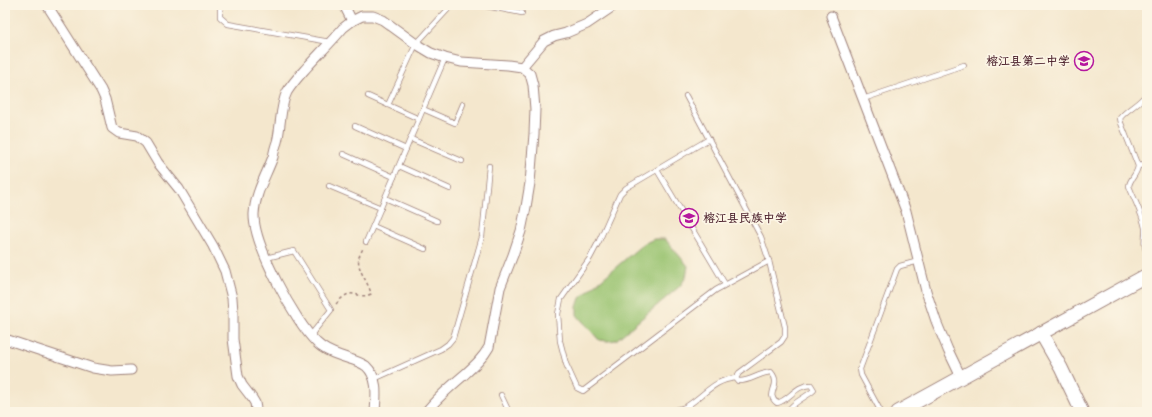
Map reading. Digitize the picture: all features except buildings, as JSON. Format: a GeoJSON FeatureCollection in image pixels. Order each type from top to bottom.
{"type":"FeatureCollection","features":[{"type":"Feature","properties":{"kind":"main road"},"geometry":{"type":"LineString","coordinates":[[898,412],[1147,275]]}},
{"type":"Feature","properties":{"kind":"main road"},"geometry":{"type":"LineString","coordinates":[[1041,334],[1061,368],[1080,411]]}},
{"type":"Feature","properties":{"kind":"street"},"geometry":{"type":"LineString","coordinates":[[47,5],[101,90],[105,99],[112,128],[119,133],[137,136],[146,143],[179,189],[213,246],[225,271],[232,298],[233,339],[238,376],[242,385],[255,403],[255,412]]}},
{"type":"Feature","properties":{"kind":"street"},"geometry":{"type":"LineString","coordinates":[[344,5],[352,21]]}},
{"type":"Feature","properties":{"kind":"street"},"geometry":{"type":"LineString","coordinates":[[522,67],[544,41],[587,24],[615,5]]}},
{"type":"Feature","properties":{"kind":"street"},"geometry":{"type":"LineString","coordinates":[[375,412],[376,385],[372,374],[366,366],[357,361],[331,352],[318,345],[291,309],[266,258],[256,230],[254,215],[255,201],[273,157],[278,139],[287,93],[294,82],[330,42],[352,21],[362,16],[373,16],[383,20],[416,44],[431,53],[445,58],[461,62],[522,67],[530,74],[533,85],[535,103],[534,134],[530,183],[526,208],[521,231],[500,288],[489,347],[482,358],[426,412]]}},
{"type":"Feature","properties":{"kind":"street"},"geometry":{"type":"LineString","coordinates":[[831,16],[906,211],[926,291],[936,321],[961,377]]}},
{"type":"Feature","properties":{"kind":"street"},"geometry":{"type":"LineString","coordinates":[[5,339],[93,368],[112,371],[131,370]]}},
{"type":"Feature","properties":{"kind":"lane"},"geometry":{"type":"LineString","coordinates":[[220,5],[220,17],[228,24],[330,42]]}},
{"type":"Feature","properties":{"kind":"lane"},"geometry":{"type":"LineString","coordinates":[[388,105],[416,44],[452,5]]}},
{"type":"Feature","properties":{"kind":"lane"},"geometry":{"type":"LineString","coordinates":[[481,5],[522,13]]}},
{"type":"Feature","properties":{"kind":"lane"},"geometry":{"type":"LineString","coordinates":[[366,242],[445,58]]}},
{"type":"Feature","properties":{"kind":"lane"},"geometry":{"type":"LineString","coordinates":[[863,99],[964,65]]}},
{"type":"Feature","properties":{"kind":"lane"},"geometry":{"type":"LineString","coordinates":[[1147,93],[1144,98],[1120,118],[1138,166],[1137,172],[1130,181],[1129,186],[1144,226],[1145,234],[1143,246],[1147,253]]}},
{"type":"Feature","properties":{"kind":"lane"},"geometry":{"type":"LineString","coordinates":[[368,96],[419,118]]}},
{"type":"Feature","properties":{"kind":"lane"},"geometry":{"type":"LineString","coordinates":[[686,96],[753,220],[768,260],[785,327],[785,336],[781,342],[738,373],[736,378]]}},
{"type":"Feature","properties":{"kind":"lane"},"geometry":{"type":"LineString","coordinates":[[423,109],[455,123],[463,104]]}},
{"type":"Feature","properties":{"kind":"lane"},"geometry":{"type":"LineString","coordinates":[[355,126],[406,149]]}},
{"type":"Feature","properties":{"kind":"lane"},"geometry":{"type":"LineString","coordinates":[[411,139],[462,161]]}},
{"type":"Feature","properties":{"kind":"lane"},"geometry":{"type":"LineString","coordinates":[[709,139],[626,188],[620,194],[590,258],[561,299],[558,314],[560,341],[566,364],[577,388],[583,391],[716,290],[768,260]]}},
{"type":"Feature","properties":{"kind":"lane"},"geometry":{"type":"LineString","coordinates":[[343,154],[394,177]]}},
{"type":"Feature","properties":{"kind":"lane"},"geometry":{"type":"LineString","coordinates":[[1138,166],[1147,164]]}},
{"type":"Feature","properties":{"kind":"lane"},"geometry":{"type":"LineString","coordinates":[[399,166],[450,189]]}},
{"type":"Feature","properties":{"kind":"lane"},"geometry":{"type":"LineString","coordinates":[[374,379],[441,349],[448,344],[452,338],[482,238],[489,166]]}},
{"type":"Feature","properties":{"kind":"lane"},"geometry":{"type":"LineString","coordinates":[[657,170],[725,284]]}},
{"type":"Feature","properties":{"kind":"lane"},"geometry":{"type":"LineString","coordinates":[[329,186],[381,208]]}},
{"type":"Feature","properties":{"kind":"lane"},"geometry":{"type":"LineString","coordinates":[[385,198],[437,221]]}},
{"type":"Feature","properties":{"kind":"lane"},"geometry":{"type":"LineString","coordinates":[[373,226],[424,249]]}},
{"type":"Feature","properties":{"kind":"lane"},"geometry":{"type":"LineString","coordinates":[[266,258],[294,251],[331,310],[310,336]]}},
{"type":"Feature","properties":{"kind":"lane"},"geometry":{"type":"LineString","coordinates":[[881,412],[861,375],[860,369],[897,269],[900,266],[919,261]]}},
{"type":"Feature","properties":{"kind":"lane"},"geometry":{"type":"LineString","coordinates":[[669,412],[686,406],[718,383],[728,379],[736,378],[738,381],[744,381],[764,373],[771,372],[775,377],[776,382],[772,395],[773,400],[777,403],[783,402],[796,390],[806,385],[812,385],[814,390],[809,395],[800,399],[788,412]]}},
{"type":"Feature","properties":{"kind":"lane"},"geometry":{"type":"LineString","coordinates":[[501,395],[508,412]]}},
{"type":"Feature","properties":{"kind":"path"},"geometry":{"type":"LineString","coordinates":[[331,310],[341,298],[346,295],[353,294],[367,296],[371,294],[360,268],[359,257],[366,242]]}},
{"type":"Feature","properties":{"kind":"green space"},"geometry":{"type":"Polygon","coordinates":[[[654,239],[665,239],[688,266],[686,277],[680,286],[616,340],[599,340],[577,315],[577,307],[580,298],[643,244],[654,239]]]}},
{"type":"Feature","properties":{"kind":"place","name":"榕江县第二中学"},"geometry":{"type":"Point","coordinates":[1084,61]}},
{"type":"Feature","properties":{"kind":"place","name":"榕江县民族中学"},"geometry":{"type":"Point","coordinates":[689,218]}}]}
